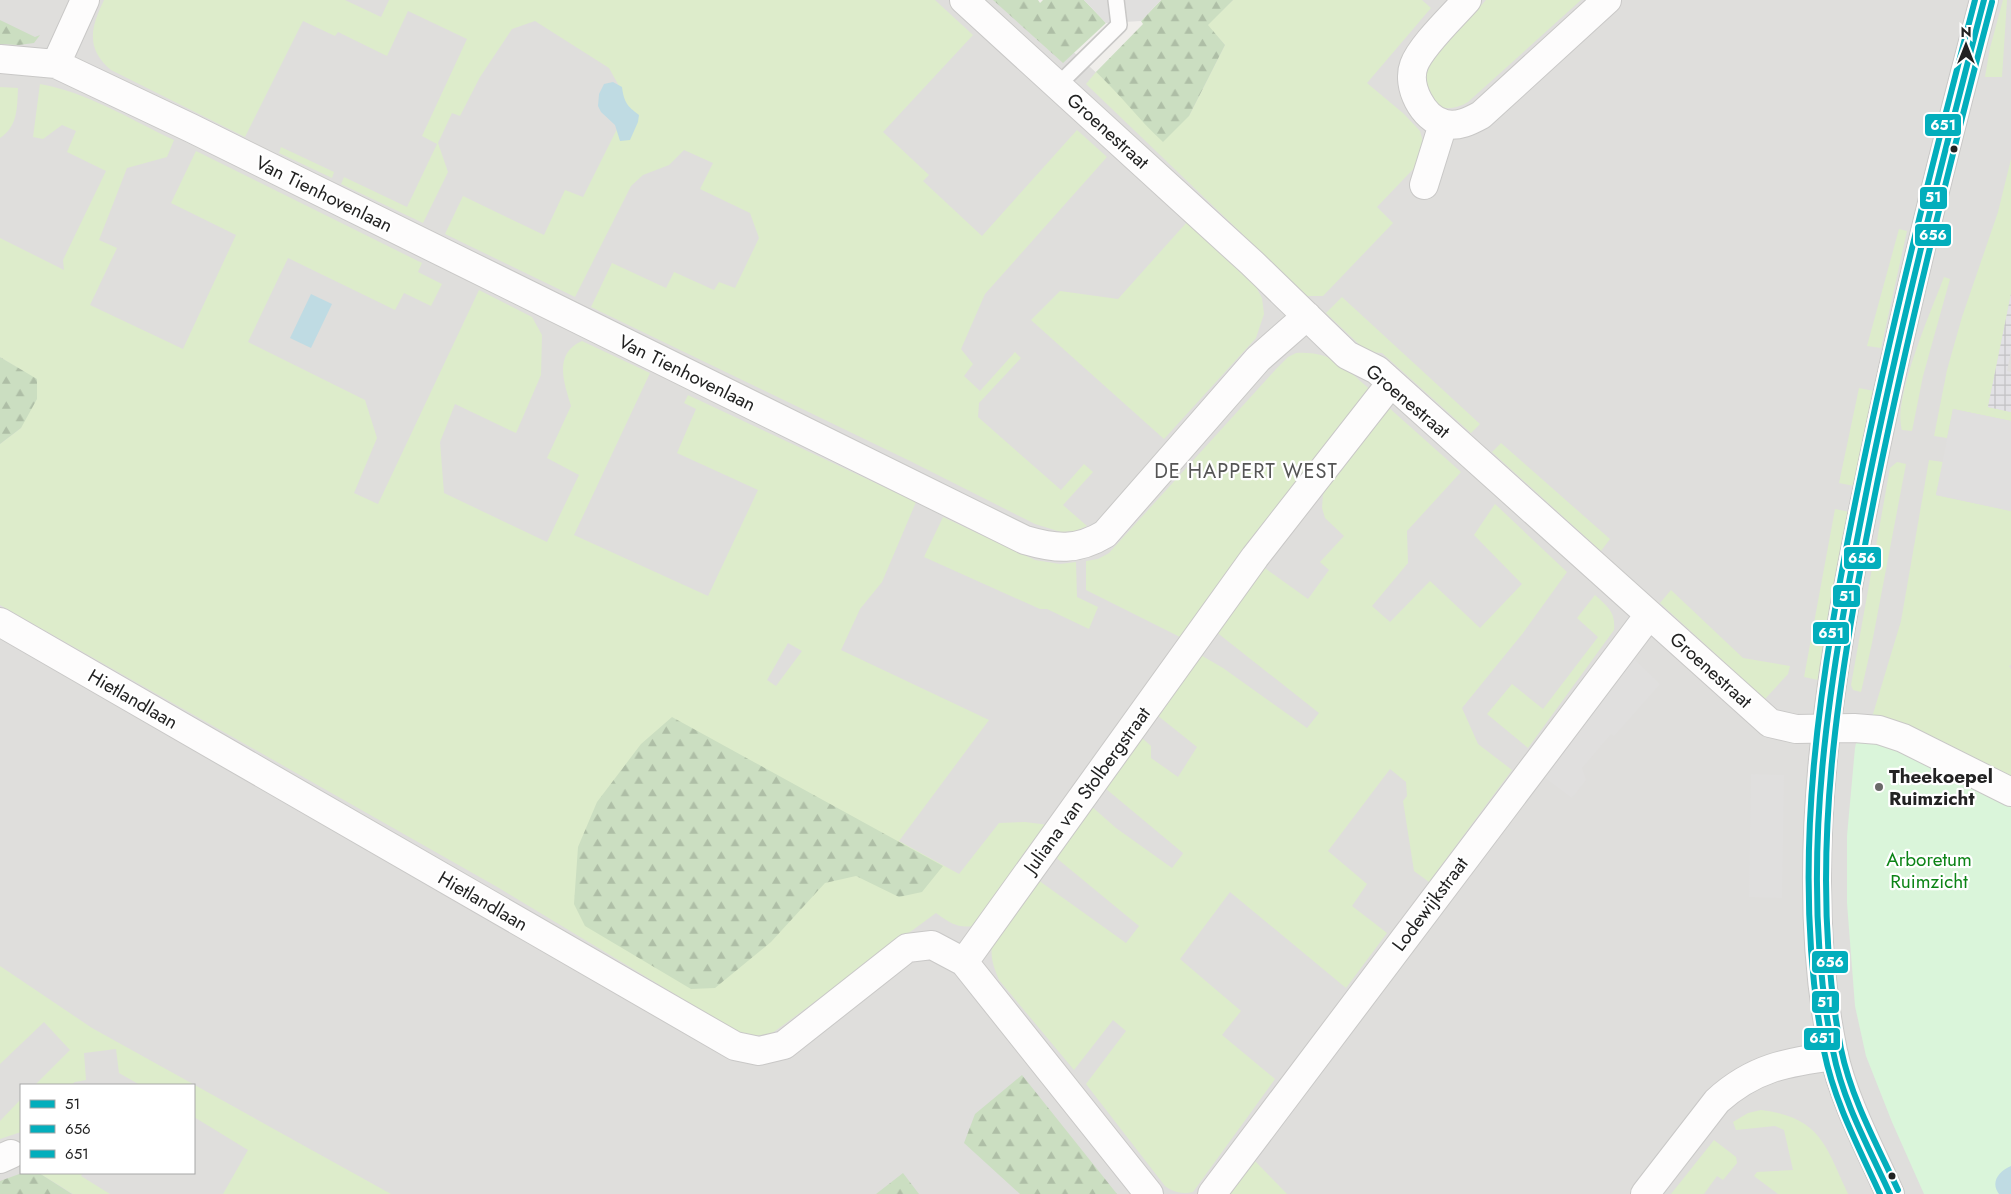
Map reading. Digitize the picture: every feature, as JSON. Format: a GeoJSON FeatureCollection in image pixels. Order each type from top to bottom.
{"type":"FeatureCollection","features":[{"type":"Feature","properties":{"kind":"street"},"geometry":{"type":"LineString","coordinates":[[56,64],[86,0]]}},
{"type":"Feature","properties":{"kind":"street","name":"Groenestraat"},"geometry":{"type":"LineString","coordinates":[[964,0],[1252,263],[1347,355],[1377,370],[1770,724],[1796,730],[1826,728],[1879,730],[1903,738],[2011,792]]}},
{"type":"Feature","properties":{"kind":"street"},"geometry":{"type":"LineString","coordinates":[[1467,0],[1418,55],[1413,66],[1411,78],[1417,100],[1443,124],[1456,125],[1469,122],[1481,115],[1607,0]]}},
{"type":"Feature","properties":{"kind":"street"},"geometry":{"type":"LineString","coordinates":[[1890,1194],[1848,1098],[1834,1056],[1826,1016],[1816,884],[1820,802],[1826,728],[1848,590],[1893,364],[1936,181],[1984,0]]}},
{"type":"Feature","properties":{"kind":"street","name":"Van Tienhovenlaan"},"geometry":{"type":"LineString","coordinates":[[0,59],[56,64],[191,128],[1025,540],[1043,545],[1063,548],[1080,546],[1094,541],[1105,534],[1258,360],[1307,316]]}},
{"type":"Feature","properties":{"kind":"street"},"geometry":{"type":"LineString","coordinates":[[1424,185],[1443,124]]}},
{"type":"Feature","properties":{"kind":"street","name":"Juliana van Stolbergstraat"},"geometry":{"type":"LineString","coordinates":[[964,962],[1255,557],[1391,383]]}},
{"type":"Feature","properties":{"kind":"street","name":"Lodewijkstraat"},"geometry":{"type":"LineString","coordinates":[[1212,1194],[1648,614]]}},
{"type":"Feature","properties":{"kind":"street","name":"Hietlandlaan"},"geometry":{"type":"LineString","coordinates":[[0,622],[735,1046],[759,1051],[784,1045],[907,948],[932,946],[964,962]]}},
{"type":"Feature","properties":{"kind":"street"},"geometry":{"type":"LineString","coordinates":[[964,962],[1148,1194]]}},
{"type":"Feature","properties":{"kind":"street"},"geometry":{"type":"LineString","coordinates":[[1645,1194],[1717,1101],[1731,1088],[1748,1077],[1773,1068],[1810,1059],[1834,1056]]}},
{"type":"Feature","properties":{"kind":"lane"},"geometry":{"type":"LineString","coordinates":[[1058,85],[1119,25],[1116,0]]}},
{"type":"Feature","properties":{"kind":"shaded area"},"geometry":{"type":"Polygon","coordinates":[[[0,0],[1016,0],[1111,86],[1161,0],[2011,0],[2011,1194],[0,1194],[0,437],[37,379],[0,357],[0,0]]]}},
{"type":"Feature","properties":{"kind":"shaded area"},"geometry":{"type":"Polygon","coordinates":[[[1084,0],[1161,0],[1141,21],[1106,23],[1084,0]]]}},
{"type":"Feature","properties":{"kind":"shaded area"},"geometry":{"type":"Polygon","coordinates":[[[2011,294],[2011,351],[2007,371],[2011,372],[2011,412],[1988,407],[2011,294]]]}},
{"type":"Feature","properties":{"kind":"shaded area"},"geometry":{"type":"Polygon","coordinates":[[[1953,409],[2011,421],[2011,511],[1936,495],[1953,409]]]}},
{"type":"Feature","properties":{"kind":"shaded area"},"geometry":{"type":"Polygon","coordinates":[[[1632,657],[1660,684],[1614,736],[1611,734],[1582,768],[1586,780],[1572,798],[1544,777],[1632,657]]]}},
{"type":"Feature","properties":{"kind":"shaded area"},"geometry":{"type":"Polygon","coordinates":[[[1751,774],[1784,775],[1782,898],[1749,897],[1751,774]]]}},
{"type":"Feature","properties":{"kind":"green space"},"geometry":{"type":"Polygon","coordinates":[[[104,0],[345,0],[381,17],[389,0],[935,0],[973,35],[883,132],[929,175],[923,181],[982,236],[1077,130],[1107,157],[985,294],[961,349],[973,364],[964,376],[980,391],[1015,352],[1021,358],[979,403],[978,417],[1061,490],[1084,464],[1093,472],[1063,505],[1087,526],[1075,531],[1061,532],[1035,524],[910,461],[591,307],[612,263],[666,288],[674,272],[714,290],[719,282],[735,288],[759,238],[750,213],[700,189],[713,163],[684,150],[669,165],[643,175],[631,186],[575,297],[445,234],[463,196],[544,235],[565,190],[583,197],[622,119],[619,86],[609,68],[535,21],[512,29],[480,77],[460,116],[452,113],[438,143],[448,172],[423,223],[341,184],[344,177],[407,207],[437,144],[422,136],[467,39],[408,11],[387,56],[338,32],[335,36],[303,21],[245,137],[111,70],[97,54],[93,37],[96,19],[104,0]]]}},
{"type":"Feature","properties":{"kind":"green space"},"geometry":{"type":"Polygon","coordinates":[[[993,0],[1038,0],[1040,3],[1043,0],[1084,0],[1106,23],[1063,63],[993,0]]]}},
{"type":"Feature","properties":{"kind":"green space"},"geometry":{"type":"Polygon","coordinates":[[[1161,0],[1233,0],[1208,25],[1225,45],[1189,116],[1163,142],[1096,72],[1143,24],[1141,21],[1161,0]]]}},
{"type":"Feature","properties":{"kind":"green space"},"geometry":{"type":"Polygon","coordinates":[[[1233,0],[1422,0],[1431,8],[1367,83],[1404,114],[1420,131],[1423,142],[1419,163],[1377,207],[1393,223],[1323,296],[1307,296],[1086,84],[1096,72],[1111,86],[1189,116],[1225,45],[1207,25],[1233,0]]]}},
{"type":"Feature","properties":{"kind":"green space"},"geometry":{"type":"Polygon","coordinates":[[[1486,0],[1581,0],[1468,102],[1454,108],[1436,105],[1428,95],[1426,87],[1425,78],[1428,64],[1486,0]]]}},
{"type":"Feature","properties":{"kind":"green space"},"geometry":{"type":"Polygon","coordinates":[[[2003,0],[2007,0],[2002,77],[1985,77],[1990,48],[2003,0]]]}},
{"type":"Feature","properties":{"kind":"green space"},"geometry":{"type":"Polygon","coordinates":[[[0,20],[35,37],[40,35],[34,43],[19,45],[0,44],[0,20]]]}},
{"type":"Feature","properties":{"kind":"green space"},"geometry":{"type":"Polygon","coordinates":[[[40,84],[75,93],[92,100],[174,140],[167,157],[127,168],[99,240],[117,248],[90,305],[183,349],[236,235],[171,203],[196,151],[422,263],[418,272],[442,284],[431,306],[404,293],[395,310],[288,258],[248,342],[365,400],[377,438],[354,493],[378,504],[479,290],[532,317],[542,335],[541,375],[516,433],[455,404],[440,442],[444,493],[547,542],[579,475],[547,458],[571,406],[564,378],[564,361],[567,353],[582,341],[650,373],[574,535],[708,596],[758,490],[677,453],[696,409],[684,403],[688,395],[916,502],[882,582],[860,609],[841,650],[989,720],[899,841],[959,874],[999,823],[1025,822],[1049,825],[979,925],[956,925],[936,913],[771,1034],[752,1036],[736,1031],[499,888],[0,605],[0,444],[21,428],[37,380],[0,357],[0,238],[64,270],[63,260],[106,171],[67,152],[76,131],[62,125],[43,139],[33,137],[40,84]],[[788,643],[767,680],[776,686],[802,651],[788,643]]]}},
{"type":"Feature","properties":{"kind":"green space"},"geometry":{"type":"Polygon","coordinates":[[[0,87],[18,88],[17,109],[13,122],[6,133],[0,138],[0,87]]]}},
{"type":"Feature","properties":{"kind":"green space"},"geometry":{"type":"Polygon","coordinates":[[[281,147],[334,172],[332,178],[279,153],[281,147]]]}},
{"type":"Feature","properties":{"kind":"green space"},"geometry":{"type":"Polygon","coordinates":[[[2011,159],[2011,294],[1988,407],[2011,412],[2011,421],[1953,409],[1947,438],[1934,436],[1947,370],[1962,317],[1998,212],[2011,159]]]}},
{"type":"Feature","properties":{"kind":"green space"},"geometry":{"type":"Polygon","coordinates":[[[1187,222],[1256,287],[1262,298],[1264,314],[1256,338],[1164,439],[1031,320],[1060,291],[1118,299],[1187,222]]]}},
{"type":"Feature","properties":{"kind":"green space"},"geometry":{"type":"Polygon","coordinates":[[[1899,229],[1907,231],[1881,348],[1867,346],[1899,229]]]}},
{"type":"Feature","properties":{"kind":"green space"},"geometry":{"type":"Polygon","coordinates":[[[1944,277],[1950,279],[1923,376],[1912,431],[1902,430],[1900,416],[1908,377],[1944,277]]]}},
{"type":"Feature","properties":{"kind":"green space"},"geometry":{"type":"Polygon","coordinates":[[[1342,297],[1480,424],[1471,433],[1382,353],[1367,352],[1326,313],[1342,297]]]}},
{"type":"Feature","properties":{"kind":"green space"},"geometry":{"type":"Polygon","coordinates":[[[1296,353],[1309,353],[1330,358],[1347,369],[1373,392],[1184,639],[1086,590],[1086,561],[1098,559],[1109,553],[1277,368],[1288,357],[1296,353]]]}},
{"type":"Feature","properties":{"kind":"green space"},"geometry":{"type":"Polygon","coordinates":[[[0,357],[37,379],[37,399],[21,428],[0,444],[0,357]]]}},
{"type":"Feature","properties":{"kind":"green space"},"geometry":{"type":"Polygon","coordinates":[[[1859,388],[1874,391],[1854,486],[1839,483],[1859,388]]]}},
{"type":"Feature","properties":{"kind":"green space"},"geometry":{"type":"Polygon","coordinates":[[[1387,406],[1461,472],[1407,531],[1408,563],[1372,606],[1390,622],[1430,581],[1480,628],[1522,584],[1474,535],[1495,504],[1567,572],[1523,633],[1462,708],[1478,744],[1512,770],[1429,882],[1414,871],[1403,801],[1407,796],[1406,782],[1390,769],[1328,851],[1367,884],[1352,906],[1387,933],[1346,988],[1230,892],[1180,959],[1241,1011],[1222,1035],[1275,1079],[1193,1192],[1175,1192],[1165,1186],[1086,1084],[1126,1031],[1113,1020],[1074,1070],[999,980],[992,960],[992,947],[1005,921],[1038,880],[1126,943],[1139,926],[1054,856],[1090,805],[1116,828],[1172,868],[1182,855],[1183,853],[1105,788],[1142,738],[1151,746],[1151,758],[1178,777],[1197,747],[1157,715],[1199,654],[1223,668],[1307,728],[1319,713],[1215,631],[1262,566],[1308,599],[1329,570],[1320,562],[1344,536],[1325,518],[1322,508],[1323,494],[1333,476],[1387,406]]]}},
{"type":"Feature","properties":{"kind":"green space"},"geometry":{"type":"Polygon","coordinates":[[[1501,443],[1610,539],[1601,551],[1492,452],[1501,443]]]}},
{"type":"Feature","properties":{"kind":"green space"},"geometry":{"type":"Polygon","coordinates":[[[1929,460],[1943,462],[1936,495],[2011,511],[2011,665],[2009,666],[2011,669],[2011,777],[1873,714],[1901,621],[1929,460]]]}},
{"type":"Feature","properties":{"kind":"green space"},"geometry":{"type":"Polygon","coordinates":[[[1897,462],[1906,464],[1861,692],[1853,690],[1851,685],[1890,468],[1897,462]]]}},
{"type":"Feature","properties":{"kind":"green space"},"geometry":{"type":"Polygon","coordinates":[[[1835,509],[1850,512],[1818,680],[1804,677],[1835,509]]]}},
{"type":"Feature","properties":{"kind":"green space"},"geometry":{"type":"Polygon","coordinates":[[[943,517],[1035,560],[1060,564],[1076,562],[1077,597],[1098,607],[1089,629],[1047,609],[1040,609],[924,557],[943,517]]]}},
{"type":"Feature","properties":{"kind":"green space"},"geometry":{"type":"Polygon","coordinates":[[[1671,590],[1743,658],[1790,666],[1788,674],[1765,699],[1660,603],[1671,590]]]}},
{"type":"Feature","properties":{"kind":"green space"},"geometry":{"type":"Polygon","coordinates":[[[1595,595],[1607,606],[1612,614],[1614,630],[1528,748],[1487,714],[1512,684],[1543,709],[1598,637],[1577,618],[1595,595]]]}},
{"type":"Feature","properties":{"kind":"green space","name":"Arboretum Ruimzicht"},"geometry":{"type":"Polygon","coordinates":[[[1873,714],[2011,777],[2011,1194],[1924,1194],[1892,1122],[1866,1056],[1855,1006],[1847,903],[1847,836],[1855,748],[1858,734],[1873,714]]]}},
{"type":"Feature","properties":{"kind":"green space"},"geometry":{"type":"Polygon","coordinates":[[[672,717],[943,866],[922,892],[899,897],[856,876],[825,883],[771,942],[715,988],[691,989],[585,926],[574,904],[578,847],[597,802],[641,744],[672,717]]]}},
{"type":"Feature","properties":{"kind":"green space"},"geometry":{"type":"Polygon","coordinates":[[[0,966],[92,1028],[193,1084],[138,1084],[119,1073],[116,1049],[84,1053],[86,1080],[72,1084],[36,1084],[70,1050],[44,1022],[0,1064],[0,966]]]}},
{"type":"Feature","properties":{"kind":"green space"},"geometry":{"type":"Polygon","coordinates":[[[1022,1075],[1117,1194],[1020,1194],[964,1143],[975,1114],[1022,1075]]]}},
{"type":"Feature","properties":{"kind":"green space"},"geometry":{"type":"Polygon","coordinates":[[[195,1085],[391,1194],[223,1194],[248,1150],[195,1118],[195,1085]]]}},
{"type":"Feature","properties":{"kind":"green space"},"geometry":{"type":"Polygon","coordinates":[[[20,1100],[20,1132],[0,1139],[0,1121],[20,1100]]]}},
{"type":"Feature","properties":{"kind":"green space"},"geometry":{"type":"Polygon","coordinates":[[[1761,1110],[1781,1114],[1809,1127],[1826,1148],[1848,1194],[1778,1194],[1754,1176],[1757,1172],[1793,1170],[1784,1130],[1775,1126],[1736,1130],[1733,1122],[1748,1113],[1761,1110]]]}},
{"type":"Feature","properties":{"kind":"green space"},"geometry":{"type":"Polygon","coordinates":[[[1714,1140],[1736,1157],[1737,1163],[1723,1180],[1717,1176],[1704,1194],[1671,1194],[1714,1140]]]}},
{"type":"Feature","properties":{"kind":"green space"},"geometry":{"type":"Polygon","coordinates":[[[1254,1160],[1287,1194],[1225,1194],[1243,1170],[1247,1172],[1254,1160]]]}},
{"type":"Feature","properties":{"kind":"green space"},"geometry":{"type":"Polygon","coordinates":[[[903,1173],[919,1194],[876,1194],[903,1173]]]}},
{"type":"Feature","properties":{"kind":"green space"},"geometry":{"type":"Polygon","coordinates":[[[20,1174],[41,1174],[72,1194],[0,1194],[0,1181],[20,1174]]]}},
{"type":"Feature","properties":{"kind":"green space"},"geometry":{"type":"Polygon","coordinates":[[[41,1174],[82,1174],[81,1176],[110,1194],[73,1194],[41,1174]]]}},
{"type":"Feature","properties":{"kind":"water"},"geometry":{"type":"Polygon","coordinates":[[[613,82],[622,87],[627,103],[639,115],[630,140],[620,141],[615,125],[601,112],[598,106],[599,94],[604,84],[613,82]]]}},
{"type":"Feature","properties":{"kind":"water"},"geometry":{"type":"Polygon","coordinates":[[[311,294],[332,304],[311,348],[290,338],[311,294]]]}},
{"type":"Feature","properties":{"kind":"water"},"geometry":{"type":"Polygon","coordinates":[[[2011,1166],[2011,1194],[1999,1194],[1995,1185],[1997,1177],[2011,1166]]]}},
{"type":"Feature","properties":{"kind":"transit line","name":"651"},"geometry":{"type":"LineString","coordinates":[[1880,1194],[1841,1106],[1828,1070],[1824,1051],[1814,980],[1809,909],[1809,838],[1814,766],[1832,624],[1872,423],[1914,242],[1975,0]]}},
{"type":"Feature","properties":{"kind":"transit line","name":"51"},"geometry":{"type":"LineString","coordinates":[[1890,1194],[1850,1107],[1837,1070],[1833,1051],[1822,981],[1817,910],[1818,838],[1822,767],[1842,624],[1868,484],[1894,363],[1984,0]]}},
{"type":"Feature","properties":{"kind":"transit line","name":"656"},"geometry":{"type":"LineString","coordinates":[[1898,1190],[1858,1103],[1845,1067],[1841,1049],[1831,978],[1826,907],[1827,836],[1832,765],[1840,694],[1851,624],[1877,484],[1931,242],[1992,2]]}},
{"type":"Feature","properties":{"kind":"place","name":"Theekoepel Ruimzicht"},"geometry":{"type":"Point","coordinates":[1879,787]}},
{"type":"Feature","properties":{"kind":"district","name":"DE HAPPERT WEST"},"geometry":{"type":"Point","coordinates":[1246,471]}}]}
